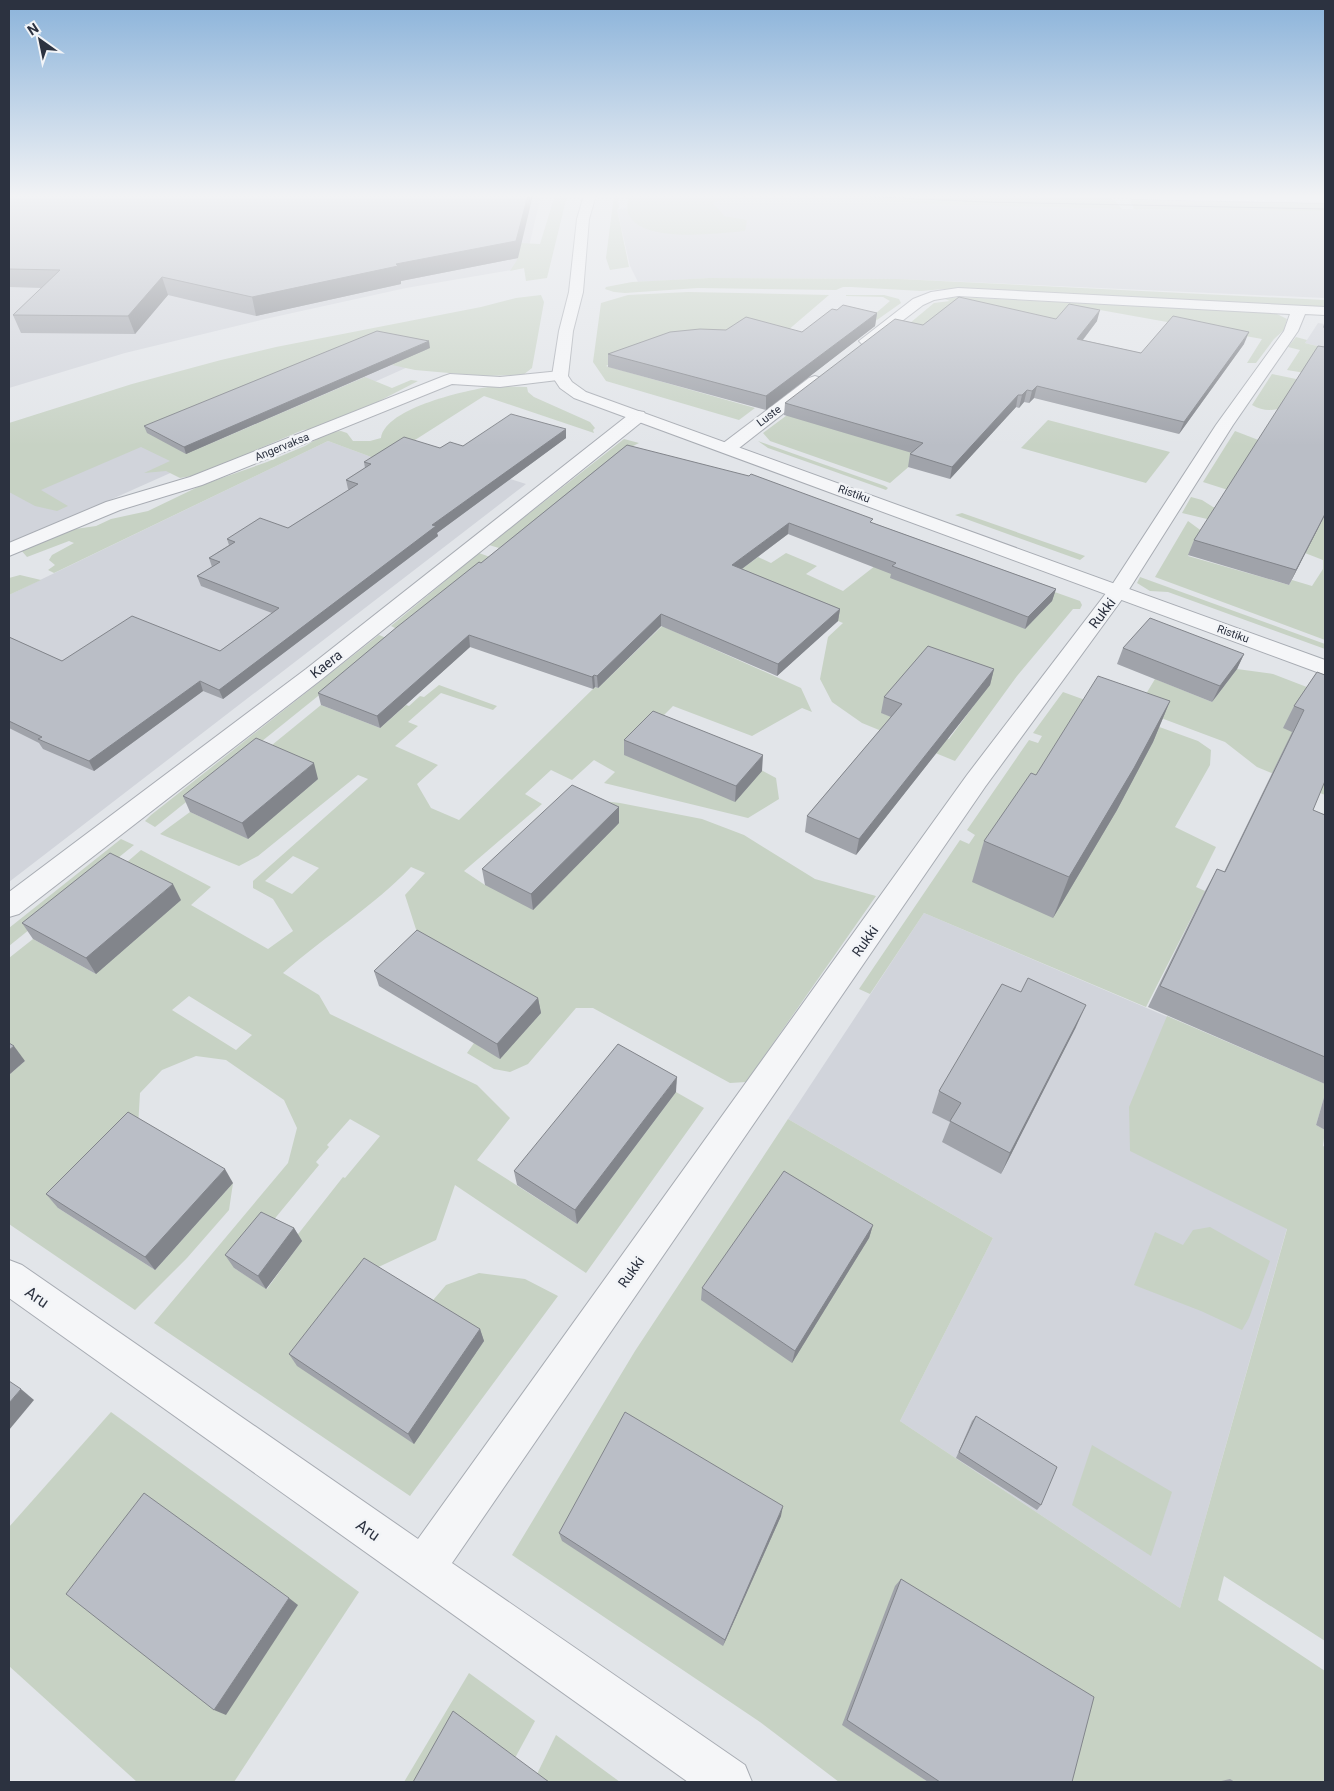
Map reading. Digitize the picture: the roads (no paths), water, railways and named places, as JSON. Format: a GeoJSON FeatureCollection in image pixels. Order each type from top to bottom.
{"type":"FeatureCollection","features":[{"type":"Feature","properties":{"kind":"street"},"geometry":{"type":"LineString","coordinates":[[560,376],[566,331],[576,292],[577,279]]}},
{"type":"Feature","properties":{"kind":"street"},"geometry":{"type":"LineString","coordinates":[[857,349],[918,302],[930,296],[958,292],[1312,310]]}},
{"type":"Feature","properties":{"kind":"street","name":"Rukki"},"geometry":{"type":"LineString","coordinates":[[423,1569],[976,781],[1118,591],[1225,424],[1291,331],[1312,310]]}},
{"type":"Feature","properties":{"kind":"street","name":"Luste"},"geometry":{"type":"LineString","coordinates":[[728,448],[824,374]]}},
{"type":"Feature","properties":{"kind":"street","name":"Ristiku"},"geometry":{"type":"LineString","coordinates":[[560,376],[566,386],[580,395],[1325,668]]}},
{"type":"Feature","properties":{"kind":"street","name":"Angervaksa"},"geometry":{"type":"LineString","coordinates":[[9,550],[113,506],[196,481],[450,379],[500,382],[560,376]]}},
{"type":"Feature","properties":{"kind":"street","name":"Kaera"},"geometry":{"type":"LineString","coordinates":[[9,907],[314,674],[638,416]]}},
{"type":"Feature","properties":{"kind":"street","name":"Aru"},"geometry":{"type":"LineString","coordinates":[[9,1277],[728,1782]]}}]}
